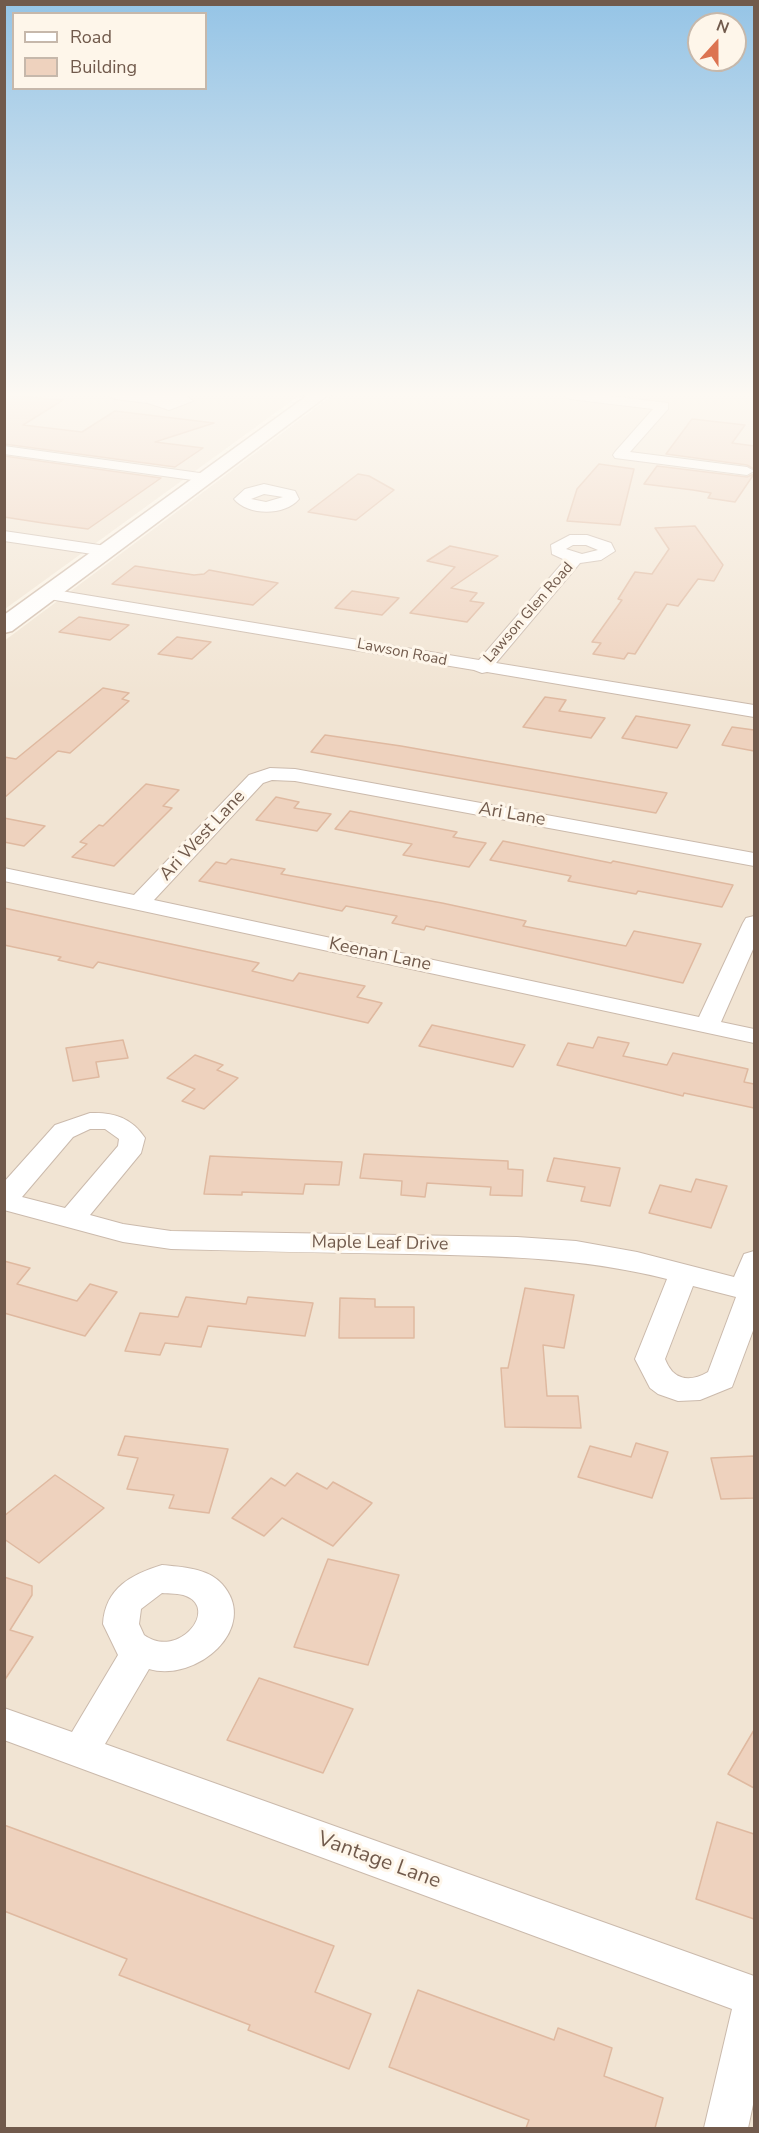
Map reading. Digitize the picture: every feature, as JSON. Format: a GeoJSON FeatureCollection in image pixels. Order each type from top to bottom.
{"type":"FeatureCollection","features":[{"type":"Feature","properties":{"kind":"main road"},"geometry":{"type":"LineString","coordinates":[[4,626],[184,495]]}},
{"type":"Feature","properties":{"kind":"street"},"geometry":{"type":"LineString","coordinates":[[4,536],[106,551]]}},
{"type":"Feature","properties":{"kind":"street","name":"Lawson Glen Road"},"geometry":{"type":"LineString","coordinates":[[482,668],[576,558]]}},
{"type":"Feature","properties":{"kind":"street","name":"Lawson Road"},"geometry":{"type":"LineString","coordinates":[[49,594],[303,634],[482,668],[754,711]]}},
{"type":"Feature","properties":{"kind":"street","name":"Ari Lane"},"geometry":{"type":"LineString","coordinates":[[270,774],[295,775],[754,860]]}},
{"type":"Feature","properties":{"kind":"street","name":"Ari West Lane"},"geometry":{"type":"LineString","coordinates":[[140,903],[256,779],[270,774]]}},
{"type":"Feature","properties":{"kind":"street","name":"Keenan Lane"},"geometry":{"type":"LineString","coordinates":[[4,874],[754,1036]]}},
{"type":"Feature","properties":{"kind":"street"},"geometry":{"type":"LineString","coordinates":[[707,1026],[754,923]]}},
{"type":"Feature","properties":{"kind":"street"},"geometry":{"type":"LineString","coordinates":[[4,1201],[64,1131],[75,1124],[87,1121],[120,1125],[132,1138],[130,1147],[72,1219]]}},
{"type":"Feature","properties":{"kind":"street","name":"Maple Leaf Drive"},"geometry":{"type":"LineString","coordinates":[[4,1201],[123,1233],[171,1240],[517,1247],[576,1251],[684,1273],[751,1290]]}},
{"type":"Feature","properties":{"kind":"street"},"geometry":{"type":"LineString","coordinates":[[684,1273],[650,1359],[653,1372],[663,1383],[678,1389],[696,1391],[710,1387],[721,1379],[751,1290],[754,1261]]}},
{"type":"Feature","properties":{"kind":"street"},"geometry":{"type":"LineString","coordinates":[[80,1753],[140,1651]]}},
{"type":"Feature","properties":{"kind":"street","name":"Vantage Lane"},"geometry":{"type":"LineString","coordinates":[[4,1725],[754,1996]]}},
{"type":"Feature","properties":{"kind":"street"},"geometry":{"type":"LineString","coordinates":[[726,2128],[754,2007]]}},
{"type":"Feature","properties":{"kind":"shaded area"},"geometry":{"type":"Polygon","coordinates":[[[5,495],[163,495],[5,609],[5,495]]]}},
{"type":"Feature","properties":{"kind":"shaded area"},"geometry":{"type":"Polygon","coordinates":[[[200,495],[754,495],[754,2128],[5,2128],[4,641],[200,495]]]}},
{"type":"Feature","properties":{"kind":"building"},"geometry":{"type":"Polygon","coordinates":[[[4,495],[137,495],[88,529],[4,517],[4,495]]]}},
{"type":"Feature","properties":{"kind":"building"},"geometry":{"type":"Polygon","coordinates":[[[331,495],[388,495],[356,520],[308,512],[331,495]]]}},
{"type":"Feature","properties":{"kind":"building"},"geometry":{"type":"Polygon","coordinates":[[[575,495],[628,495],[620,525],[567,521],[575,495]]]}},
{"type":"Feature","properties":{"kind":"building"},"geometry":{"type":"Polygon","coordinates":[[[710,495],[740,495],[735,502],[708,498],[710,495]]]}},
{"type":"Feature","properties":{"kind":"building"},"geometry":{"type":"Polygon","coordinates":[[[695,526],[723,565],[714,581],[698,579],[678,606],[667,604],[635,654],[628,653],[624,659],[593,654],[601,643],[592,642],[622,600],[618,599],[635,572],[652,574],[669,549],[655,528],[695,526]]]}},
{"type":"Feature","properties":{"kind":"building"},"geometry":{"type":"Polygon","coordinates":[[[450,546],[498,556],[451,588],[477,593],[470,601],[484,603],[467,622],[410,613],[455,567],[427,561],[450,546]]]}},
{"type":"Feature","properties":{"kind":"building"},"geometry":{"type":"Polygon","coordinates":[[[135,566],[194,575],[204,574],[209,570],[278,583],[253,605],[112,584],[135,566]]]}},
{"type":"Feature","properties":{"kind":"building"},"geometry":{"type":"Polygon","coordinates":[[[352,591],[399,598],[382,615],[335,608],[352,591]]]}},
{"type":"Feature","properties":{"kind":"building"},"geometry":{"type":"Polygon","coordinates":[[[79,617],[129,625],[110,640],[59,632],[79,617]]]}},
{"type":"Feature","properties":{"kind":"building"},"geometry":{"type":"Polygon","coordinates":[[[177,637],[211,642],[192,659],[158,654],[177,637]]]}},
{"type":"Feature","properties":{"kind":"building"},"geometry":{"type":"Polygon","coordinates":[[[103,688],[129,693],[122,699],[129,701],[70,753],[58,751],[4,798],[4,757],[16,759],[103,688]]]}},
{"type":"Feature","properties":{"kind":"building"},"geometry":{"type":"Polygon","coordinates":[[[545,697],[566,700],[559,711],[605,718],[591,738],[523,727],[545,697]]]}},
{"type":"Feature","properties":{"kind":"building"},"geometry":{"type":"Polygon","coordinates":[[[636,716],[690,725],[677,748],[622,738],[636,716]]]}},
{"type":"Feature","properties":{"kind":"building"},"geometry":{"type":"Polygon","coordinates":[[[732,727],[754,730],[754,751],[722,745],[732,727]]]}},
{"type":"Feature","properties":{"kind":"building"},"geometry":{"type":"Polygon","coordinates":[[[325,735],[401,746],[667,793],[656,813],[311,752],[325,735]]]}},
{"type":"Feature","properties":{"kind":"building"},"geometry":{"type":"Polygon","coordinates":[[[146,784],[179,790],[163,806],[172,808],[114,866],[72,857],[87,844],[80,842],[99,825],[103,826],[146,784]]]}},
{"type":"Feature","properties":{"kind":"building"},"geometry":{"type":"Polygon","coordinates":[[[276,797],[299,802],[294,808],[331,814],[317,831],[256,820],[276,797]]]}},
{"type":"Feature","properties":{"kind":"building"},"geometry":{"type":"Polygon","coordinates":[[[350,811],[457,832],[453,837],[486,843],[469,867],[403,855],[412,844],[335,829],[350,811]]]}},
{"type":"Feature","properties":{"kind":"building"},"geometry":{"type":"Polygon","coordinates":[[[4,818],[45,826],[24,846],[4,842],[4,818]]]}},
{"type":"Feature","properties":{"kind":"building"},"geometry":{"type":"Polygon","coordinates":[[[503,841],[733,885],[722,907],[568,881],[571,876],[490,860],[503,841]]]}},
{"type":"Feature","properties":{"kind":"building"},"geometry":{"type":"Polygon","coordinates":[[[231,859],[285,869],[281,874],[442,903],[526,921],[523,926],[626,946],[634,931],[701,944],[683,983],[426,926],[424,930],[392,923],[397,916],[346,906],[342,911],[199,881],[216,862],[226,864],[231,859]]]}},
{"type":"Feature","properties":{"kind":"building"},"geometry":{"type":"Polygon","coordinates":[[[4,908],[259,963],[252,971],[293,981],[299,973],[365,986],[357,997],[382,1003],[368,1023],[98,962],[93,968],[58,960],[61,957],[4,945],[4,908]]]}},
{"type":"Feature","properties":{"kind":"building"},"geometry":{"type":"Polygon","coordinates":[[[432,1025],[525,1045],[513,1067],[419,1046],[432,1025]]]}},
{"type":"Feature","properties":{"kind":"building"},"geometry":{"type":"Polygon","coordinates":[[[598,1037],[629,1043],[623,1056],[667,1065],[673,1053],[748,1069],[744,1082],[754,1084],[754,1108],[684,1093],[683,1096],[557,1065],[568,1043],[593,1048],[598,1037]]]}},
{"type":"Feature","properties":{"kind":"building"},"geometry":{"type":"Polygon","coordinates":[[[123,1040],[128,1058],[96,1062],[99,1077],[73,1081],[66,1048],[123,1040]]]}},
{"type":"Feature","properties":{"kind":"building"},"geometry":{"type":"Polygon","coordinates":[[[195,1055],[223,1065],[217,1070],[238,1078],[204,1109],[182,1101],[195,1089],[167,1078],[195,1055]]]}},
{"type":"Feature","properties":{"kind":"building"},"geometry":{"type":"Polygon","coordinates":[[[364,1154],[508,1161],[508,1169],[523,1170],[522,1196],[490,1195],[491,1187],[427,1183],[425,1197],[401,1195],[402,1181],[360,1178],[364,1154]]]}},
{"type":"Feature","properties":{"kind":"building"},"geometry":{"type":"Polygon","coordinates":[[[210,1156],[342,1162],[339,1185],[305,1184],[303,1194],[242,1192],[242,1195],[204,1194],[210,1156]]]}},
{"type":"Feature","properties":{"kind":"building"},"geometry":{"type":"Polygon","coordinates":[[[554,1158],[620,1168],[610,1206],[581,1201],[585,1187],[547,1181],[554,1158]]]}},
{"type":"Feature","properties":{"kind":"building"},"geometry":{"type":"Polygon","coordinates":[[[696,1179],[727,1186],[711,1228],[649,1213],[660,1185],[691,1192],[696,1179]]]}},
{"type":"Feature","properties":{"kind":"building"},"geometry":{"type":"Polygon","coordinates":[[[4,1261],[30,1268],[17,1284],[77,1301],[90,1284],[117,1292],[85,1336],[4,1313],[4,1261]]]}},
{"type":"Feature","properties":{"kind":"building"},"geometry":{"type":"Polygon","coordinates":[[[525,1288],[574,1295],[564,1348],[543,1345],[547,1396],[578,1396],[581,1428],[505,1427],[501,1368],[508,1368],[525,1288]]]}},
{"type":"Feature","properties":{"kind":"building"},"geometry":{"type":"Polygon","coordinates":[[[186,1297],[246,1304],[248,1297],[313,1303],[305,1336],[208,1326],[201,1347],[165,1343],[160,1355],[125,1351],[140,1313],[178,1317],[186,1297]]]}},
{"type":"Feature","properties":{"kind":"building"},"geometry":{"type":"Polygon","coordinates":[[[340,1298],[375,1299],[375,1307],[414,1307],[414,1338],[339,1338],[340,1298]]]}},
{"type":"Feature","properties":{"kind":"building"},"geometry":{"type":"Polygon","coordinates":[[[125,1436],[228,1449],[209,1513],[169,1508],[174,1495],[127,1489],[138,1458],[118,1455],[125,1436]]]}},
{"type":"Feature","properties":{"kind":"building"},"geometry":{"type":"Polygon","coordinates":[[[636,1443],[668,1452],[652,1498],[578,1477],[590,1446],[631,1457],[636,1443]]]}},
{"type":"Feature","properties":{"kind":"building"},"geometry":{"type":"Polygon","coordinates":[[[754,1456],[754,1498],[721,1499],[711,1458],[754,1456]]]}},
{"type":"Feature","properties":{"kind":"building"},"geometry":{"type":"Polygon","coordinates":[[[297,1473],[327,1489],[333,1482],[372,1503],[333,1546],[282,1518],[264,1536],[232,1518],[271,1478],[285,1486],[297,1473]]]}},
{"type":"Feature","properties":{"kind":"building"},"geometry":{"type":"Polygon","coordinates":[[[55,1475],[104,1508],[39,1563],[4,1539],[4,1516],[55,1475]]]}},
{"type":"Feature","properties":{"kind":"building"},"geometry":{"type":"Polygon","coordinates":[[[328,1559],[399,1575],[368,1665],[294,1647],[328,1559]]]}},
{"type":"Feature","properties":{"kind":"building"},"geometry":{"type":"Polygon","coordinates":[[[4,1577],[32,1586],[32,1595],[10,1630],[33,1637],[4,1681],[4,1577]]]}},
{"type":"Feature","properties":{"kind":"building"},"geometry":{"type":"Polygon","coordinates":[[[259,1678],[353,1709],[323,1773],[227,1740],[259,1678]]]}},
{"type":"Feature","properties":{"kind":"building"},"geometry":{"type":"Polygon","coordinates":[[[754,1730],[754,1788],[728,1774],[754,1730]]]}},
{"type":"Feature","properties":{"kind":"building"},"geometry":{"type":"Polygon","coordinates":[[[717,1822],[754,1834],[754,1919],[696,1899],[717,1822]]]}},
{"type":"Feature","properties":{"kind":"building"},"geometry":{"type":"Polygon","coordinates":[[[4,1825],[334,1946],[315,1992],[371,2014],[349,2069],[248,2030],[250,2025],[119,1975],[127,1959],[4,1911],[4,1825]]]}},
{"type":"Feature","properties":{"kind":"building"},"geometry":{"type":"Polygon","coordinates":[[[418,1990],[554,2040],[558,2028],[612,2048],[604,2076],[663,2098],[655,2128],[526,2128],[529,2120],[389,2067],[418,1990]]]}}]}
